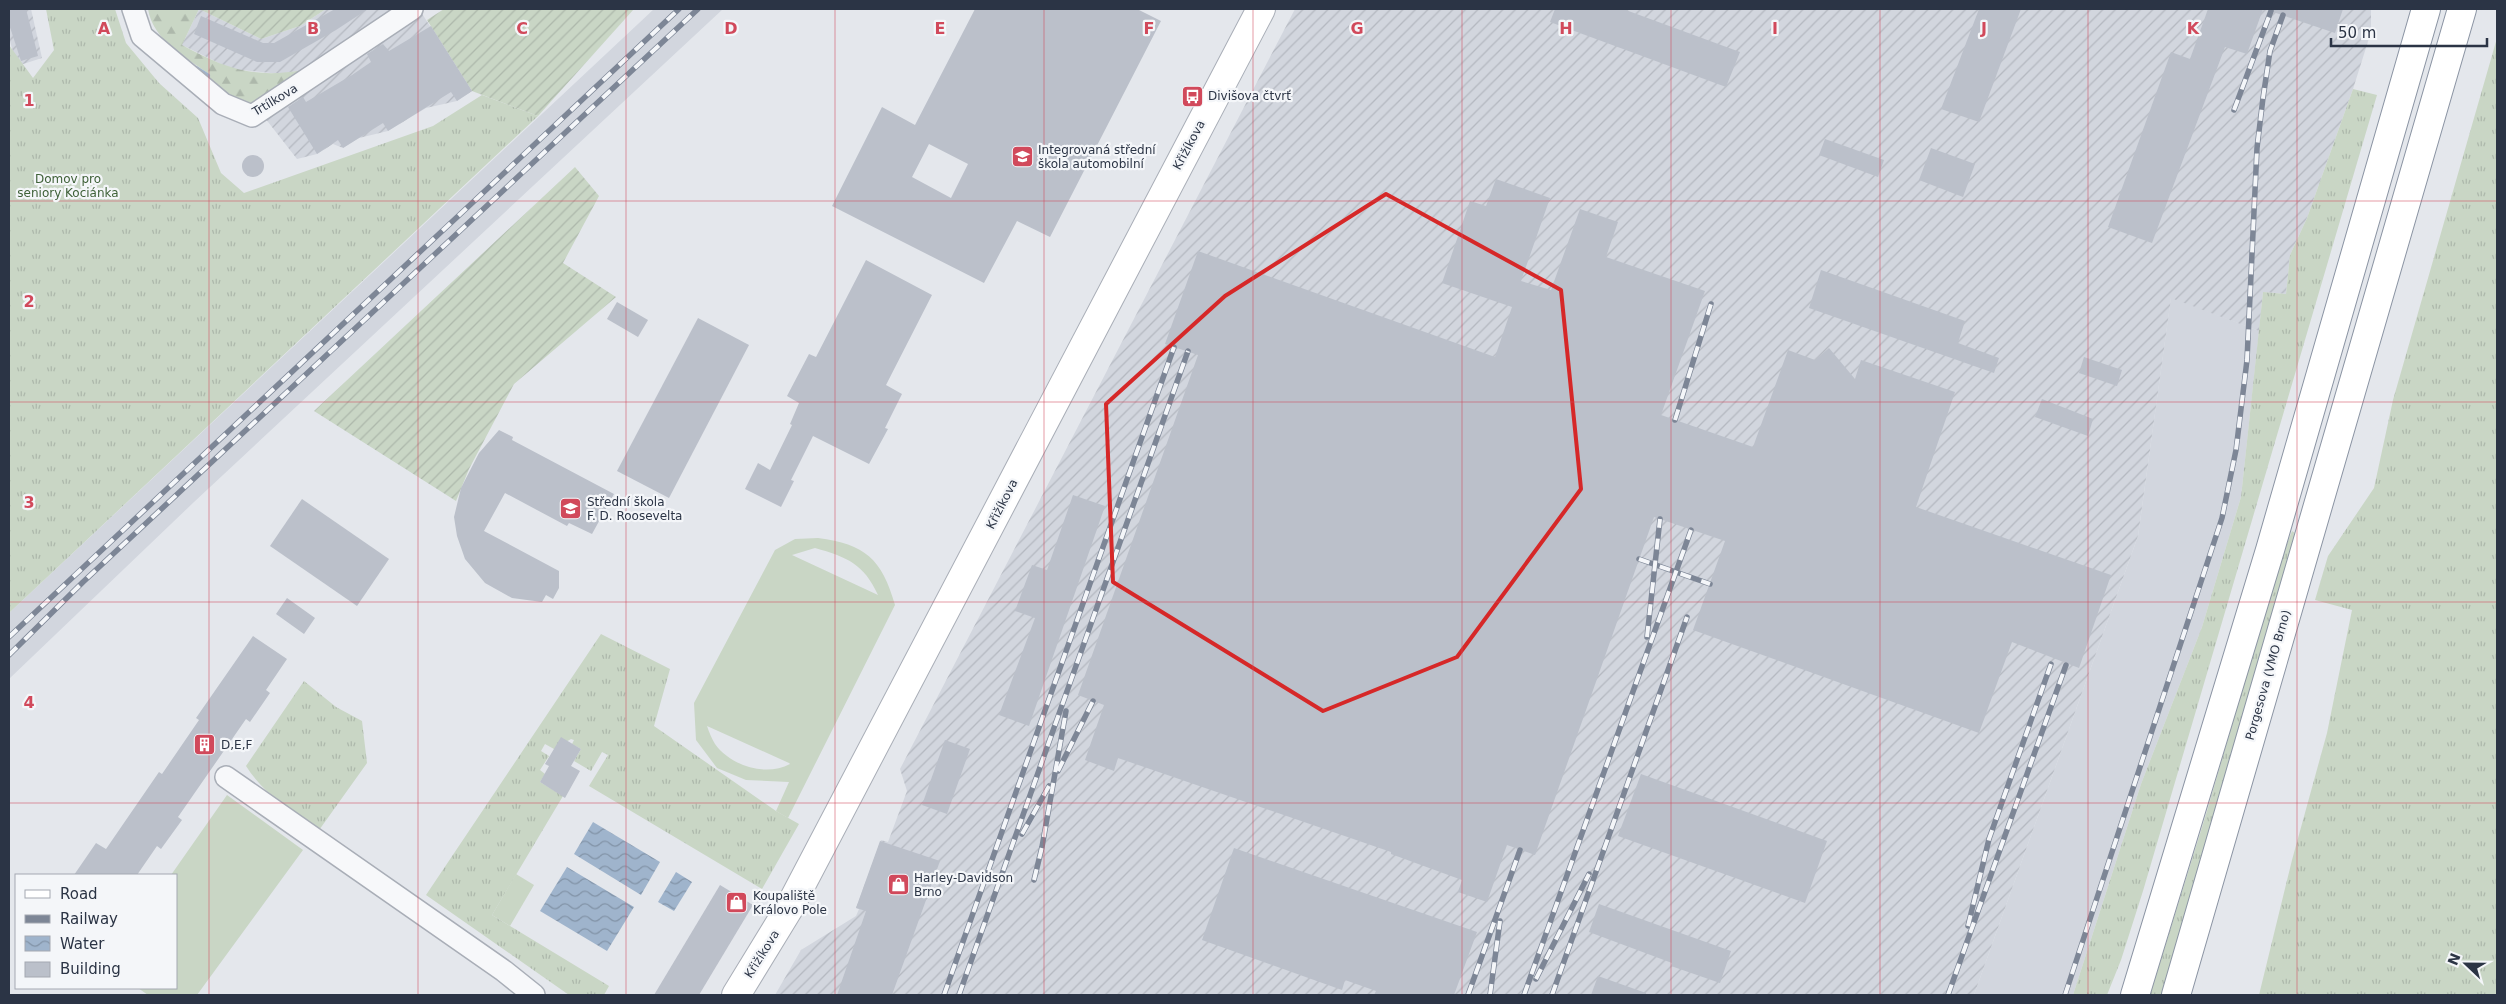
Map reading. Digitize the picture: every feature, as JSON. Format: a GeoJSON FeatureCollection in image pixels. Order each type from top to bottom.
{"type":"FeatureCollection","features":[{"type":"Feature","properties":{"kind":"main road","name":"Křižíkova"},"geometry":{"type":"LineString","coordinates":[[736,995],[807,876],[1261,9]]}},
{"type":"Feature","properties":{"kind":"main road"},"geometry":{"type":"LineString","coordinates":[[2135,995],[2178,858],[2426,9]]}},
{"type":"Feature","properties":{"kind":"main road","name":"Porgesova (VMO Brno)"},"geometry":{"type":"LineString","coordinates":[[2176,995],[2462,9]]}},
{"type":"Feature","properties":{"kind":"main road"},"geometry":{"type":"LineString","coordinates":[[2116,995],[2128,962],[2178,858]]}},
{"type":"Feature","properties":{"kind":"street","name":"Trtílkova"},"geometry":{"type":"LineString","coordinates":[[133,9],[142,36],[223,104],[252,116],[412,9]]}},
{"type":"Feature","properties":{"kind":"street"},"geometry":{"type":"LineString","coordinates":[[226,777],[489,960],[534,995]]}},
{"type":"Feature","properties":{"kind":"highlighted area"},"geometry":{"type":"Polygon","coordinates":[[[1386,194],[1561,290],[1581,489],[1457,657],[1323,711],[1113,582],[1106,404],[1225,296],[1386,194]]]}},
{"type":"Feature","properties":{"kind":"shaded area"},"geometry":{"type":"Polygon","coordinates":[[[9,9],[31,9],[42,58],[17,66],[9,38],[9,9]]]}},
{"type":"Feature","properties":{"kind":"shaded area"},"geometry":{"type":"Polygon","coordinates":[[[199,9],[261,39],[300,26],[326,9],[419,9],[472,91],[457,101],[426,108],[388,131],[359,138],[343,148],[333,144],[317,154],[297,159],[254,104],[302,70],[280,74],[231,69],[182,45],[199,9]]]}},
{"type":"Feature","properties":{"kind":"shaded area"},"geometry":{"type":"Polygon","coordinates":[[[654,9],[723,9],[194,502],[9,679],[9,613],[654,9]]]}},
{"type":"Feature","properties":{"kind":"shaded area"},"geometry":{"type":"Polygon","coordinates":[[[1295,9],[2371,9],[2371,32],[2353,89],[2307,218],[2290,255],[2286,294],[2263,292],[2259,331],[2171,298],[2138,536],[1974,995],[775,995],[801,950],[856,916],[859,909],[856,908],[881,840],[888,842],[907,791],[900,769],[1295,9]]]}},
{"type":"Feature","properties":{"kind":"shaded area"},"geometry":{"type":"Polygon","coordinates":[[[2171,297],[2259,331],[2241,497],[2202,627],[2141,784],[2073,995],[1974,995],[2138,536],[2171,297]]]}},
{"type":"Feature","properties":{"kind":"green space","name":"Domov pro seniory Kociánka"},"geometry":{"type":"Polygon","coordinates":[[[46,9],[115,9],[126,43],[159,83],[198,118],[221,173],[244,193],[433,126],[482,95],[538,116],[9,613],[9,45],[33,78],[54,50],[46,9]]]}},
{"type":"Feature","properties":{"kind":"green space"},"geometry":{"type":"Polygon","coordinates":[[[148,9],[199,9],[182,45],[212,60],[240,70],[254,72],[269,73],[303,70],[254,104],[228,98],[205,80],[209,74],[180,54],[163,39],[151,20],[148,9]]]}},
{"type":"Feature","properties":{"kind":"green space"},"geometry":{"type":"Polygon","coordinates":[[[199,9],[326,9],[300,26],[261,39],[199,9]]]}},
{"type":"Feature","properties":{"kind":"green space"},"geometry":{"type":"Polygon","coordinates":[[[444,9],[634,9],[538,116],[472,91],[427,20],[444,9]]]}},
{"type":"Feature","properties":{"kind":"green space"},"geometry":{"type":"Polygon","coordinates":[[[2497,38],[2497,995],[2259,995],[2292,860],[2327,733],[2352,610],[2315,600],[2328,556],[2374,488],[2393,400],[2497,38]]]}},
{"type":"Feature","properties":{"kind":"green space"},"geometry":{"type":"Polygon","coordinates":[[[2353,89],[2377,95],[2143,891],[2121,960],[2107,995],[2073,995],[2141,784],[2202,627],[2241,497],[2263,292],[2286,294],[2290,255],[2307,218],[2353,89]]]}},
{"type":"Feature","properties":{"kind":"green space"},"geometry":{"type":"Polygon","coordinates":[[[575,167],[599,196],[563,263],[616,297],[514,384],[469,469],[456,501],[314,411],[575,167]]]}},
{"type":"Feature","properties":{"kind":"green space"},"geometry":{"type":"Polygon","coordinates":[[[2292,531],[2295,533],[2288,564],[2164,995],[2150,995],[2207,811],[2277,570],[2292,531]]]}},
{"type":"Feature","properties":{"kind":"green space"},"geometry":{"type":"Polygon","coordinates":[[[818,538],[848,545],[860,550],[869,556],[884,576],[895,605],[788,818],[776,811],[789,782],[746,780],[717,768],[696,740],[694,703],[775,550],[795,539],[818,538]],[[815,548],[792,555],[878,595],[867,576],[853,563],[815,548]],[[707,726],[715,744],[722,752],[739,763],[760,769],[781,768],[790,764],[789,763],[707,726]]]}},
{"type":"Feature","properties":{"kind":"green space"},"geometry":{"type":"Polygon","coordinates":[[[601,634],[670,669],[654,726],[776,811],[799,824],[762,889],[589,786],[608,755],[602,752],[591,771],[574,761],[581,749],[572,744],[574,740],[571,739],[554,749],[545,744],[541,751],[549,756],[540,770],[545,774],[540,782],[563,796],[492,915],[609,986],[604,995],[569,995],[426,895],[601,634]]]}},
{"type":"Feature","properties":{"kind":"green space"},"geometry":{"type":"Polygon","coordinates":[[[304,681],[336,707],[362,721],[367,763],[317,833],[269,794],[246,766],[304,681]]]}},
{"type":"Feature","properties":{"kind":"green space"},"geometry":{"type":"Polygon","coordinates":[[[227,795],[303,850],[197,995],[148,995],[139,989],[178,989],[178,874],[172,874],[227,795]]]}},
{"type":"Feature","properties":{"kind":"green space"},"geometry":{"type":"Polygon","coordinates":[[[516,874],[534,885],[510,926],[492,915],[516,874]]]}},
{"type":"Feature","properties":{"kind":"water"},"geometry":{"type":"Polygon","coordinates":[[[593,822],[660,862],[641,895],[574,854],[593,822]]]}},
{"type":"Feature","properties":{"kind":"water"},"geometry":{"type":"Polygon","coordinates":[[[567,867],[634,907],[607,951],[540,911],[567,867]]]}},
{"type":"Feature","properties":{"kind":"water"},"geometry":{"type":"Polygon","coordinates":[[[676,872],[692,882],[674,911],[658,902],[676,872]]]}},
{"type":"Feature","properties":{"kind":"building"},"geometry":{"type":"Polygon","coordinates":[[[9,9],[26,9],[38,56],[21,61],[9,24],[9,9]]]}},
{"type":"Feature","properties":{"kind":"building"},"geometry":{"type":"Polygon","coordinates":[[[335,9],[368,9],[280,62],[257,62],[194,34],[201,16],[263,43],[274,43],[335,9]]]}},
{"type":"Feature","properties":{"kind":"building","name":"Integrovaná střední škola automobilní"},"geometry":{"type":"Polygon","coordinates":[[[975,9],[1137,9],[1161,21],[1050,237],[1017,221],[984,283],[832,206],[882,107],[915,125],[975,9]],[[929,144],[912,177],[951,198],[968,164],[929,144]]]}},
{"type":"Feature","properties":{"kind":"building"},"geometry":{"type":"Polygon","coordinates":[[[1555,9],[1623,9],[1740,52],[1726,87],[1550,22],[1555,9]]]}},
{"type":"Feature","properties":{"kind":"building"},"geometry":{"type":"Polygon","coordinates":[[[1979,9],[2021,9],[1979,122],[1941,109],[1979,9]]]}},
{"type":"Feature","properties":{"kind":"building"},"geometry":{"type":"Polygon","coordinates":[[[2208,9],[2263,9],[2247,54],[2225,47],[2152,243],[2108,227],[2171,52],[2190,59],[2208,9]]]}},
{"type":"Feature","properties":{"kind":"building"},"geometry":{"type":"Polygon","coordinates":[[[2273,9],[2343,9],[2335,33],[2273,12],[2273,9]]]}},
{"type":"Feature","properties":{"kind":"building"},"geometry":{"type":"Polygon","coordinates":[[[431,26],[472,91],[457,101],[451,92],[388,131],[383,123],[343,148],[338,140],[317,154],[288,107],[303,97],[306,102],[352,75],[371,62],[367,54],[383,44],[389,51],[431,26]]]}},
{"type":"Feature","properties":{"kind":"building"},"geometry":{"type":"Polygon","coordinates":[[[1825,139],[1884,160],[1878,177],[1819,155],[1825,139]]]}},
{"type":"Feature","properties":{"kind":"building"},"geometry":{"type":"Polygon","coordinates":[[[1931,148],[1975,164],[1963,197],[1919,180],[1931,148]]]}},
{"type":"Feature","properties":{"kind":"building"},"geometry":{"type":"Polygon","coordinates":[[[253,155],[261,158],[264,166],[261,174],[253,177],[245,174],[242,166],[245,158],[253,155]]]}},
{"type":"Feature","properties":{"kind":"building"},"geometry":{"type":"Polygon","coordinates":[[[1496,179],[1550,198],[1521,281],[1551,290],[1580,209],[1618,222],[1606,257],[1705,291],[1661,415],[1753,447],[1788,350],[1815,360],[1829,348],[1855,379],[1861,360],[1955,392],[1916,507],[2111,575],[2079,668],[2012,642],[1979,733],[1693,630],[1725,541],[1654,517],[1535,855],[1507,845],[1487,902],[1458,892],[1462,880],[1391,854],[1391,852],[1118,758],[1114,771],[1085,760],[1104,705],[1078,695],[1198,355],[1165,344],[1198,251],[1495,357],[1512,307],[1442,283],[1470,201],[1486,206],[1496,179]]]}},
{"type":"Feature","properties":{"kind":"building"},"geometry":{"type":"Polygon","coordinates":[[[866,260],[932,295],[886,385],[902,394],[885,428],[888,429],[869,464],[813,436],[791,480],[794,481],[781,507],[745,489],[758,463],[770,470],[792,425],[790,424],[799,403],[787,396],[809,354],[816,357],[866,260]]]}},
{"type":"Feature","properties":{"kind":"building"},"geometry":{"type":"Polygon","coordinates":[[[1821,270],[1965,321],[1958,343],[1999,358],[1994,373],[1809,308],[1821,270]]]}},
{"type":"Feature","properties":{"kind":"building"},"geometry":{"type":"Polygon","coordinates":[[[617,302],[648,320],[638,337],[607,319],[617,302]]]}},
{"type":"Feature","properties":{"kind":"building"},"geometry":{"type":"Polygon","coordinates":[[[698,318],[749,345],[669,498],[617,471],[698,318]]]}},
{"type":"Feature","properties":{"kind":"building"},"geometry":{"type":"Polygon","coordinates":[[[2084,357],[2122,370],[2117,386],[2079,373],[2084,357]]]}},
{"type":"Feature","properties":{"kind":"building"},"geometry":{"type":"Polygon","coordinates":[[[2042,399],[2093,419],[2088,436],[2035,417],[2042,399]]]}},
{"type":"Feature","properties":{"kind":"building","name":"Střední škola F. D. Roosevelta"},"geometry":{"type":"Polygon","coordinates":[[[499,430],[513,437],[512,440],[614,494],[592,534],[569,523],[567,526],[505,493],[484,531],[559,571],[559,588],[553,599],[546,595],[542,602],[512,598],[485,583],[465,559],[457,536],[454,517],[461,488],[479,453],[499,430]]]}},
{"type":"Feature","properties":{"kind":"building"},"geometry":{"type":"Polygon","coordinates":[[[1073,495],[1105,506],[1029,726],[999,715],[1035,618],[1015,611],[1032,565],[1047,570],[1073,495]]]}},
{"type":"Feature","properties":{"kind":"building"},"geometry":{"type":"Polygon","coordinates":[[[302,499],[389,559],[357,606],[270,546],[302,499]]]}},
{"type":"Feature","properties":{"kind":"building"},"geometry":{"type":"Polygon","coordinates":[[[287,598],[315,618],[304,634],[276,614],[287,598]]]}},
{"type":"Feature","properties":{"kind":"building","name":"D,E,F"},"geometry":{"type":"Polygon","coordinates":[[[253,636],[287,659],[266,690],[270,693],[250,722],[246,719],[178,817],[182,820],[161,849],[157,846],[138,874],[75,874],[96,843],[106,849],[159,772],[162,774],[199,720],[196,718],[253,636]]]}},
{"type":"Feature","properties":{"kind":"building"},"geometry":{"type":"Polygon","coordinates":[[[561,737],[581,749],[571,766],[580,771],[565,798],[540,782],[549,766],[545,764],[561,737]]]}},
{"type":"Feature","properties":{"kind":"building"},"geometry":{"type":"Polygon","coordinates":[[[945,740],[970,749],[947,814],[922,805],[945,740]]]}},
{"type":"Feature","properties":{"kind":"building"},"geometry":{"type":"Polygon","coordinates":[[[1641,774],[1827,841],[1805,903],[1618,836],[1641,774]]]}},
{"type":"Feature","properties":{"kind":"building","name":"Harley-Davidson Brno"},"geometry":{"type":"Polygon","coordinates":[[[880,841],[940,861],[892,995],[837,995],[866,911],[856,908],[880,841]]]}},
{"type":"Feature","properties":{"kind":"building"},"geometry":{"type":"Polygon","coordinates":[[[1234,848],[1477,932],[1454,995],[1374,995],[1376,991],[1345,980],[1342,990],[1202,940],[1234,848]]]}},
{"type":"Feature","properties":{"kind":"building"},"geometry":{"type":"Polygon","coordinates":[[[720,885],[753,905],[699,995],[654,995],[720,885]]]}},
{"type":"Feature","properties":{"kind":"building"},"geometry":{"type":"Polygon","coordinates":[[[1599,904],[1731,951],[1720,983],[1671,966],[1672,963],[1589,932],[1599,904]]]}},
{"type":"Feature","properties":{"kind":"building"},"geometry":{"type":"Polygon","coordinates":[[[1598,976],[1646,993],[1646,995],[1591,995],[1598,976]]]}},
{"type":"Feature","properties":{"kind":"waterway"},"geometry":{"type":"LineString","coordinates":[[196,69],[207,76]]}},
{"type":"Feature","properties":{"kind":"railway"},"geometry":{"type":"LineString","coordinates":[[9,637],[679,9]]}},
{"type":"Feature","properties":{"kind":"railway"},"geometry":{"type":"LineString","coordinates":[[9,655],[83,582],[698,9]]}},
{"type":"Feature","properties":{"kind":"railway"},"geometry":{"type":"LineString","coordinates":[[2234,110],[2271,11]]}},
{"type":"Feature","properties":{"kind":"railway"},"geometry":{"type":"LineString","coordinates":[[2065,995],[2222,518],[2236,450],[2247,360],[2257,148],[2263,98],[2270,51],[2283,15]]}},
{"type":"Feature","properties":{"kind":"railway"},"geometry":{"type":"LineString","coordinates":[[1675,420],[1711,304]]}},
{"type":"Feature","properties":{"kind":"railway"},"geometry":{"type":"LineString","coordinates":[[944,995],[1174,347]]}},
{"type":"Feature","properties":{"kind":"railway"},"geometry":{"type":"LineString","coordinates":[[959,995],[1188,351]]}},
{"type":"Feature","properties":{"kind":"railway"},"geometry":{"type":"LineString","coordinates":[[1647,637],[1660,519]]}},
{"type":"Feature","properties":{"kind":"railway"},"geometry":{"type":"LineString","coordinates":[[1524,995],[1691,530]]}},
{"type":"Feature","properties":{"kind":"railway"},"geometry":{"type":"LineString","coordinates":[[1639,559],[1710,584]]}},
{"type":"Feature","properties":{"kind":"railway"},"geometry":{"type":"LineString","coordinates":[[1552,995],[1687,617]]}},
{"type":"Feature","properties":{"kind":"railway"},"geometry":{"type":"LineString","coordinates":[[1968,926],[1989,839],[2051,664]]}},
{"type":"Feature","properties":{"kind":"railway"},"geometry":{"type":"LineString","coordinates":[[1948,995],[2066,665]]}},
{"type":"Feature","properties":{"kind":"railway"},"geometry":{"type":"LineString","coordinates":[[1058,771],[1093,701]]}},
{"type":"Feature","properties":{"kind":"railway"},"geometry":{"type":"LineString","coordinates":[[1034,880],[1042,847],[1066,711]]}},
{"type":"Feature","properties":{"kind":"railway"},"geometry":{"type":"LineString","coordinates":[[1022,834],[1049,786]]}},
{"type":"Feature","properties":{"kind":"railway"},"geometry":{"type":"LineString","coordinates":[[1468,995],[1520,850]]}},
{"type":"Feature","properties":{"kind":"railway"},"geometry":{"type":"LineString","coordinates":[[1536,979],[1589,874]]}},
{"type":"Feature","properties":{"kind":"railway"},"geometry":{"type":"LineString","coordinates":[[1490,995],[1500,921]]}},
{"type":"Feature","properties":{"kind":"place","name":"Divišova čtvrť"},"geometry":{"type":"Point","coordinates":[1192,96]}},
{"type":"Feature","properties":{"kind":"place","name":"Integrovaná střední škola automobilní"},"geometry":{"type":"Point","coordinates":[1022,157]}},
{"type":"Feature","properties":{"kind":"place","name":"Střední škola F. D. Roosevelta"},"geometry":{"type":"Point","coordinates":[571,509]}},
{"type":"Feature","properties":{"kind":"place","name":"D,E,F"},"geometry":{"type":"Point","coordinates":[205,745]}},
{"type":"Feature","properties":{"kind":"place","name":"Harley-Davidson Brno"},"geometry":{"type":"Point","coordinates":[898,885]}},
{"type":"Feature","properties":{"kind":"place","name":"Koupaliště Královo Pole"},"geometry":{"type":"Point","coordinates":[737,903]}}]}
